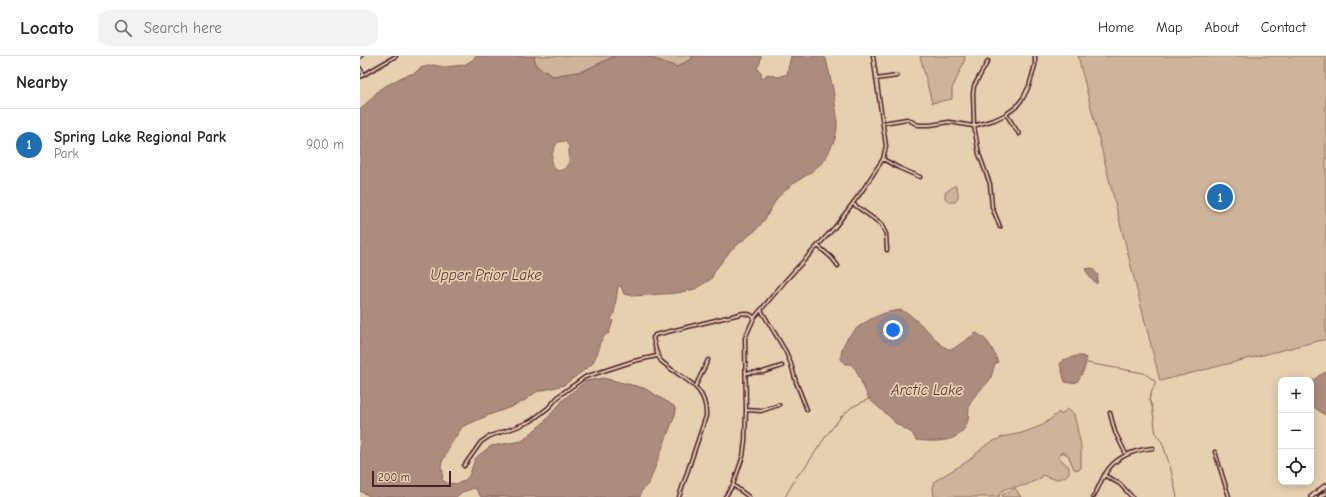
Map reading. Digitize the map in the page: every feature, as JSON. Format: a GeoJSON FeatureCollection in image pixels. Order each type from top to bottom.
{"type":"FeatureCollection","features":[{"type":"Feature","properties":{"kind":"street"},"geometry":{"type":"LineString","coordinates":[[360,77],[396,56]]}},
{"type":"Feature","properties":{"kind":"street"},"geometry":{"type":"LineString","coordinates":[[725,497],[732,485],[743,456],[746,441],[746,338],[754,318],[786,280],[827,237],[853,204],[883,159],[886,146],[873,56]]}},
{"type":"Feature","properties":{"kind":"street"},"geometry":{"type":"LineString","coordinates":[[883,123],[907,120],[918,124],[930,125],[949,122],[974,126],[994,120],[1016,107],[1024,98],[1030,86],[1035,65],[1035,56]]}},
{"type":"Feature","properties":{"kind":"street"},"geometry":{"type":"LineString","coordinates":[[988,61],[974,86],[972,93],[974,126],[979,154],[990,184],[992,207],[1000,227]]}},
{"type":"Feature","properties":{"kind":"street"},"geometry":{"type":"LineString","coordinates":[[360,68],[364,74]]}},
{"type":"Feature","properties":{"kind":"street"},"geometry":{"type":"LineString","coordinates":[[876,79],[897,76]]}},
{"type":"Feature","properties":{"kind":"street"},"geometry":{"type":"LineString","coordinates":[[1006,114],[1019,134]]}},
{"type":"Feature","properties":{"kind":"street"},"geometry":{"type":"LineString","coordinates":[[883,159],[920,177]]}},
{"type":"Feature","properties":{"kind":"street"},"geometry":{"type":"LineString","coordinates":[[853,204],[881,224],[886,234],[887,250]]}},
{"type":"Feature","properties":{"kind":"street"},"geometry":{"type":"LineString","coordinates":[[818,246],[832,258],[838,266]]}},
{"type":"Feature","properties":{"kind":"street"},"geometry":{"type":"LineString","coordinates":[[761,310],[786,352],[807,410]]}},
{"type":"Feature","properties":{"kind":"street"},"geometry":{"type":"LineString","coordinates":[[679,497],[706,416],[706,406],[696,385],[661,362],[657,356],[653,338],[655,335],[744,313],[754,318]]}},
{"type":"Feature","properties":{"kind":"street"},"geometry":{"type":"LineString","coordinates":[[464,466],[481,442],[490,436],[531,421],[548,408],[560,395],[584,377],[634,361],[657,356]]}},
{"type":"Feature","properties":{"kind":"street"},"geometry":{"type":"LineString","coordinates":[[696,385],[708,360]]}},
{"type":"Feature","properties":{"kind":"street"},"geometry":{"type":"LineString","coordinates":[[746,373],[763,372],[782,366]]}},
{"type":"Feature","properties":{"kind":"street"},"geometry":{"type":"LineString","coordinates":[[746,410],[761,411],[780,405]]}},
{"type":"Feature","properties":{"kind":"street"},"geometry":{"type":"LineString","coordinates":[[1110,413],[1115,432],[1126,454]]}},
{"type":"Feature","properties":{"kind":"street"},"geometry":{"type":"LineString","coordinates":[[1093,497],[1104,475],[1114,462],[1126,454],[1153,448]]}},
{"type":"Feature","properties":{"kind":"street"},"geometry":{"type":"LineString","coordinates":[[1215,452],[1229,497]]}},
{"type":"Feature","properties":{"kind":"street"},"geometry":{"type":"LineString","coordinates":[[1104,475],[1120,484],[1132,497]]}},
{"type":"Feature","properties":{"kind":"street"},"geometry":{"type":"LineString","coordinates":[[732,485],[749,496]]}},
{"type":"Feature","properties":{"kind":"street"},"geometry":{"type":"LineString","coordinates":[[1311,497],[1326,485]]}},
{"type":"Feature","properties":{"kind":"street"},"geometry":{"type":"LineString","coordinates":[[1320,497],[1326,493]]}},
{"type":"Feature","properties":{"kind":"shaded area"},"geometry":{"type":"Polygon","coordinates":[[[535,56],[615,56],[583,71],[553,76],[536,66],[535,56]]]}},
{"type":"Feature","properties":{"kind":"shaded area"},"geometry":{"type":"Polygon","coordinates":[[[646,56],[692,56],[693,58],[677,67],[646,56]]]}},
{"type":"Feature","properties":{"kind":"shaded area"},"geometry":{"type":"Polygon","coordinates":[[[920,56],[965,56],[964,62],[952,89],[952,99],[932,103],[920,56]]]}},
{"type":"Feature","properties":{"kind":"shaded area"},"geometry":{"type":"Polygon","coordinates":[[[1078,56],[1326,56],[1326,339],[1160,381],[1078,56]]]}},
{"type":"Feature","properties":{"kind":"shaded area"},"geometry":{"type":"Polygon","coordinates":[[[956,186],[958,199],[955,202],[949,202],[945,198],[945,193],[956,186]]]}},
{"type":"Feature","properties":{"kind":"shaded area"},"geometry":{"type":"Polygon","coordinates":[[[1067,409],[1074,414],[1081,446],[1081,468],[1078,470],[1074,469],[1068,455],[1062,452],[1059,455],[1059,458],[1069,467],[1069,473],[1063,478],[1049,478],[1042,475],[1041,478],[1026,485],[1003,490],[999,497],[934,497],[933,488],[935,481],[968,461],[986,445],[1002,437],[1022,433],[1043,425],[1059,412],[1061,415],[1067,409]]]}},
{"type":"Feature","properties":{"kind":"shaded area"},"geometry":{"type":"Polygon","coordinates":[[[1015,488],[1021,497],[1003,497],[1002,495],[1015,488]]]}},
{"type":"Feature","properties":{"kind":"water","name":"Upper Prior Lake"},"geometry":{"type":"Polygon","coordinates":[[[475,56],[535,56],[536,66],[553,76],[583,71],[615,56],[646,56],[677,67],[693,58],[692,56],[761,56],[760,63],[757,68],[761,72],[763,80],[767,74],[778,77],[787,74],[791,56],[824,56],[826,59],[833,89],[837,116],[837,128],[835,139],[825,160],[810,173],[791,185],[777,198],[765,219],[756,230],[731,250],[716,269],[711,279],[695,289],[677,293],[634,296],[624,294],[621,286],[618,286],[614,314],[611,319],[613,321],[609,333],[605,335],[599,344],[599,350],[592,364],[564,385],[536,392],[524,401],[462,427],[451,444],[441,467],[443,472],[442,480],[447,483],[457,484],[465,480],[469,476],[475,459],[491,446],[522,441],[544,422],[564,399],[586,381],[603,378],[644,388],[674,406],[676,412],[649,483],[641,492],[640,497],[481,497],[475,488],[462,492],[456,497],[371,497],[360,491],[360,110],[380,89],[404,76],[415,73],[420,68],[433,65],[445,67],[464,65],[474,59],[475,56]],[[565,141],[558,142],[554,148],[552,166],[558,171],[565,169],[569,164],[569,146],[565,141]]]}},
{"type":"Feature","properties":{"kind":"water"},"geometry":{"type":"Polygon","coordinates":[[[1092,268],[1098,275],[1097,284],[1091,279],[1085,269],[1092,268]]]}},
{"type":"Feature","properties":{"kind":"water","name":"Arctic Lake"},"geometry":{"type":"Polygon","coordinates":[[[901,310],[909,314],[941,345],[948,349],[953,349],[976,333],[980,335],[992,349],[998,362],[995,364],[989,381],[971,402],[968,421],[963,430],[952,438],[938,441],[916,440],[912,433],[895,423],[869,399],[855,368],[850,364],[845,364],[841,359],[844,344],[853,331],[859,326],[882,314],[901,310]]]}},
{"type":"Feature","properties":{"kind":"water"},"geometry":{"type":"Polygon","coordinates":[[[1076,356],[1086,358],[1086,365],[1077,382],[1065,382],[1060,364],[1063,360],[1076,356]]]}},
{"type":"Feature","properties":{"kind":"water"},"geometry":{"type":"Polygon","coordinates":[[[1326,372],[1326,415],[1314,407],[1314,380],[1326,372]]]}},
{"type":"Feature","properties":{"kind":"waterway"},"geometry":{"type":"LineString","coordinates":[[1087,363],[1144,373],[1155,381],[1149,399],[1152,406],[1156,434],[1162,442],[1170,466],[1177,497]]}},
{"type":"Feature","properties":{"kind":"waterway"},"geometry":{"type":"LineString","coordinates":[[785,497],[797,476],[806,466],[841,417],[852,407],[871,398]]}},
{"type":"Feature","properties":{"kind":"place","name":"Spring Lake Regional Park"},"geometry":{"type":"Point","coordinates":[1220,197]}}]}
